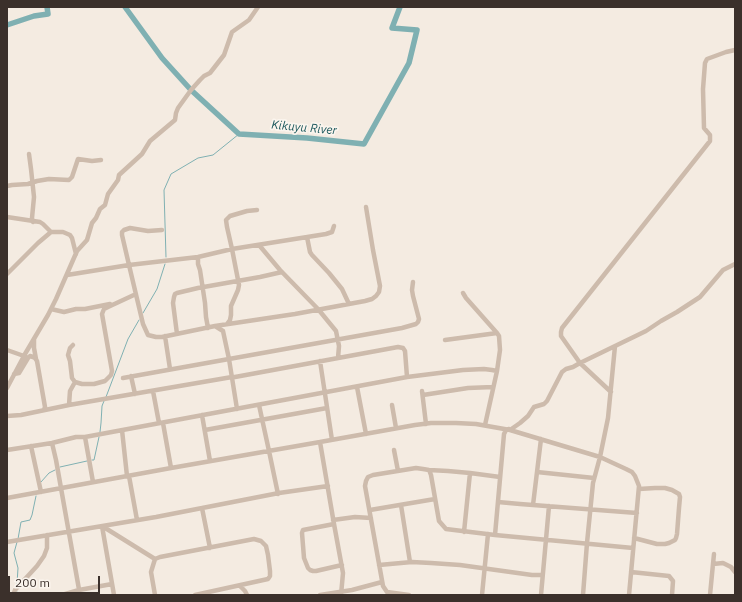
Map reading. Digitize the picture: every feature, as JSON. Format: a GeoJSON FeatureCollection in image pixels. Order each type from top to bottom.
{"type":"FeatureCollection","features":[{"type":"Feature","properties":{"kind":"street"},"geometry":{"type":"LineString","coordinates":[[7,388],[9,378],[14,374],[26,357],[34,338],[51,309],[77,251],[87,240],[92,223],[100,209],[105,205],[108,194],[118,180],[119,175],[142,154],[150,141],[176,120],[176,113],[179,106],[191,90],[204,76],[210,73],[224,55],[232,32],[249,20],[258,7]]}},
{"type":"Feature","properties":{"kind":"street"},"geometry":{"type":"LineString","coordinates":[[611,392],[580,363],[562,336],[562,328],[710,141],[710,135],[704,128],[703,89],[705,63],[707,59],[735,50]]}},
{"type":"Feature","properties":{"kind":"street"},"geometry":{"type":"LineString","coordinates":[[29,154],[34,197],[33,222]]}},
{"type":"Feature","properties":{"kind":"street"},"geometry":{"type":"LineString","coordinates":[[7,186],[12,184],[28,184],[49,179],[69,180],[72,177],[78,158],[92,161],[101,160]]}},
{"type":"Feature","properties":{"kind":"street"},"geometry":{"type":"LineString","coordinates":[[162,230],[148,231],[130,228],[122,232],[143,324],[148,335],[156,337],[372,299],[379,292],[380,286],[366,208]]}},
{"type":"Feature","properties":{"kind":"street"},"geometry":{"type":"LineString","coordinates":[[227,324],[230,320],[231,306],[238,290],[238,281],[226,220],[230,216],[257,210]]}},
{"type":"Feature","properties":{"kind":"street"},"geometry":{"type":"LineString","coordinates":[[7,218],[40,222],[51,232]]}},
{"type":"Feature","properties":{"kind":"street"},"geometry":{"type":"LineString","coordinates":[[67,275],[159,261],[198,257],[232,249],[307,237],[332,232],[334,226]]}},
{"type":"Feature","properties":{"kind":"street"},"geometry":{"type":"LineString","coordinates":[[7,274],[51,232],[63,232],[70,235],[76,254]]}},
{"type":"Feature","properties":{"kind":"street"},"geometry":{"type":"LineString","coordinates":[[307,237],[312,256],[342,289],[348,304]]}},
{"type":"Feature","properties":{"kind":"street"},"geometry":{"type":"LineString","coordinates":[[259,245],[336,330],[338,339],[338,358]]}},
{"type":"Feature","properties":{"kind":"street"},"geometry":{"type":"LineString","coordinates":[[198,257],[208,328]]}},
{"type":"Feature","properties":{"kind":"street"},"geometry":{"type":"LineString","coordinates":[[495,536],[504,434],[506,430],[514,428],[528,416],[534,407],[544,404],[562,372],[646,331],[695,300],[723,270],[735,264]]}},
{"type":"Feature","properties":{"kind":"street"},"geometry":{"type":"LineString","coordinates":[[177,334],[173,303],[175,294],[182,291],[282,272]]}},
{"type":"Feature","properties":{"kind":"street"},"geometry":{"type":"LineString","coordinates":[[123,378],[402,328],[416,324],[419,319],[412,290],[413,282]]}},
{"type":"Feature","properties":{"kind":"street"},"geometry":{"type":"LineString","coordinates":[[464,293],[466,298],[497,333],[499,338],[500,350],[485,425]]}},
{"type":"Feature","properties":{"kind":"street"},"geometry":{"type":"LineString","coordinates":[[73,345],[70,348],[68,355],[72,378],[75,382],[82,384],[94,384],[105,381],[111,375],[112,371],[102,314],[104,309],[136,294]]}},
{"type":"Feature","properties":{"kind":"street"},"geometry":{"type":"LineString","coordinates":[[51,309],[64,312],[114,304]]}},
{"type":"Feature","properties":{"kind":"street"},"geometry":{"type":"LineString","coordinates":[[215,326],[223,331],[237,409]]}},
{"type":"Feature","properties":{"kind":"street"},"geometry":{"type":"LineString","coordinates":[[445,340],[497,333]]}},
{"type":"Feature","properties":{"kind":"street"},"geometry":{"type":"LineString","coordinates":[[165,336],[170,369]]}},
{"type":"Feature","properties":{"kind":"street"},"geometry":{"type":"LineString","coordinates":[[34,338],[34,348],[45,407],[44,410]]}},
{"type":"Feature","properties":{"kind":"street"},"geometry":{"type":"LineString","coordinates":[[583,595],[593,483],[608,418],[615,346]]}},
{"type":"Feature","properties":{"kind":"street"},"geometry":{"type":"LineString","coordinates":[[7,416],[21,415],[69,405],[235,377],[398,347],[403,348],[404,351],[407,378]]}},
{"type":"Feature","properties":{"kind":"street"},"geometry":{"type":"LineString","coordinates":[[7,350],[26,357],[33,357],[37,361]]}},
{"type":"Feature","properties":{"kind":"street"},"geometry":{"type":"LineString","coordinates":[[320,361],[332,440]]}},
{"type":"Feature","properties":{"kind":"street"},"geometry":{"type":"LineString","coordinates":[[7,450],[407,378],[463,370],[484,369],[496,371]]}},
{"type":"Feature","properties":{"kind":"street"},"geometry":{"type":"LineString","coordinates":[[131,376],[135,394]]}},
{"type":"Feature","properties":{"kind":"street"},"geometry":{"type":"LineString","coordinates":[[69,405],[70,391],[75,382]]}},
{"type":"Feature","properties":{"kind":"street"},"geometry":{"type":"LineString","coordinates":[[357,387],[366,434]]}},
{"type":"Feature","properties":{"kind":"street"},"geometry":{"type":"LineString","coordinates":[[426,424],[423,393],[493,387]]}},
{"type":"Feature","properties":{"kind":"street"},"geometry":{"type":"LineString","coordinates":[[153,391],[171,468]]}},
{"type":"Feature","properties":{"kind":"street"},"geometry":{"type":"LineString","coordinates":[[259,405],[278,494]]}},
{"type":"Feature","properties":{"kind":"street"},"geometry":{"type":"LineString","coordinates":[[392,405],[396,428]]}},
{"type":"Feature","properties":{"kind":"street"},"geometry":{"type":"LineString","coordinates":[[205,430],[327,408]]}},
{"type":"Feature","properties":{"kind":"street"},"geometry":{"type":"LineString","coordinates":[[202,415],[210,461]]}},
{"type":"Feature","properties":{"kind":"street"},"geometry":{"type":"LineString","coordinates":[[7,498],[396,428],[426,424],[456,423],[485,425],[509,430],[600,457],[632,472],[637,478],[639,489],[629,595]]}},
{"type":"Feature","properties":{"kind":"street"},"geometry":{"type":"LineString","coordinates":[[122,430],[128,476],[137,520]]}},
{"type":"Feature","properties":{"kind":"street"},"geometry":{"type":"LineString","coordinates":[[85,437],[94,482]]}},
{"type":"Feature","properties":{"kind":"street"},"geometry":{"type":"LineString","coordinates":[[533,505],[541,439]]}},
{"type":"Feature","properties":{"kind":"street"},"geometry":{"type":"LineString","coordinates":[[320,442],[344,574],[341,593]]}},
{"type":"Feature","properties":{"kind":"street"},"geometry":{"type":"LineString","coordinates":[[52,443],[80,593]]}},
{"type":"Feature","properties":{"kind":"street"},"geometry":{"type":"LineString","coordinates":[[31,446],[41,492]]}},
{"type":"Feature","properties":{"kind":"street"},"geometry":{"type":"LineString","coordinates":[[394,450],[398,471]]}},
{"type":"Feature","properties":{"kind":"street"},"geometry":{"type":"LineString","coordinates":[[409,595],[387,592],[383,586],[365,486],[368,477],[416,468],[500,477]]}},
{"type":"Feature","properties":{"kind":"street"},"geometry":{"type":"LineString","coordinates":[[429,470],[439,521],[446,529],[495,536],[633,548]]}},
{"type":"Feature","properties":{"kind":"street"},"geometry":{"type":"LineString","coordinates":[[537,472],[594,478]]}},
{"type":"Feature","properties":{"kind":"street"},"geometry":{"type":"LineString","coordinates":[[464,532],[470,473]]}},
{"type":"Feature","properties":{"kind":"street"},"geometry":{"type":"LineString","coordinates":[[7,542],[328,486]]}},
{"type":"Feature","properties":{"kind":"street"},"geometry":{"type":"LineString","coordinates":[[634,538],[657,544],[665,544],[674,540],[677,534],[679,494],[665,488],[639,489]]}},
{"type":"Feature","properties":{"kind":"street"},"geometry":{"type":"LineString","coordinates":[[342,565],[316,571],[310,570],[304,558],[303,530],[401,505],[435,499]]}},
{"type":"Feature","properties":{"kind":"street"},"geometry":{"type":"LineString","coordinates":[[498,502],[637,513]]}},
{"type":"Feature","properties":{"kind":"street"},"geometry":{"type":"LineString","coordinates":[[401,505],[410,562]]}},
{"type":"Feature","properties":{"kind":"street"},"geometry":{"type":"LineString","coordinates":[[541,595],[549,506]]}},
{"type":"Feature","properties":{"kind":"street"},"geometry":{"type":"LineString","coordinates":[[202,508],[210,548]]}},
{"type":"Feature","properties":{"kind":"street"},"geometry":{"type":"LineString","coordinates":[[102,526],[155,560]]}},
{"type":"Feature","properties":{"kind":"street"},"geometry":{"type":"LineString","coordinates":[[102,526],[114,595]]}},
{"type":"Feature","properties":{"kind":"street"},"geometry":{"type":"LineString","coordinates":[[482,595],[488,534]]}},
{"type":"Feature","properties":{"kind":"street"},"geometry":{"type":"LineString","coordinates":[[13,595],[15,590],[44,556],[47,548],[47,535]]}},
{"type":"Feature","properties":{"kind":"street"},"geometry":{"type":"LineString","coordinates":[[155,595],[151,575],[155,560],[163,556],[254,539],[261,541],[267,550],[270,571],[270,576],[268,579],[195,595]]}},
{"type":"Feature","properties":{"kind":"street"},"geometry":{"type":"LineString","coordinates":[[710,595],[714,554]]}},
{"type":"Feature","properties":{"kind":"street"},"geometry":{"type":"LineString","coordinates":[[379,565],[410,562],[460,565],[532,575],[542,575]]}},
{"type":"Feature","properties":{"kind":"street"},"geometry":{"type":"LineString","coordinates":[[713,564],[723,563],[732,567],[735,572]]}},
{"type":"Feature","properties":{"kind":"street"},"geometry":{"type":"LineString","coordinates":[[631,572],[670,576],[673,581],[672,595]]}},
{"type":"Feature","properties":{"kind":"street"},"geometry":{"type":"LineString","coordinates":[[320,595],[341,593],[382,582]]}},
{"type":"Feature","properties":{"kind":"street"},"geometry":{"type":"LineString","coordinates":[[62,595],[80,593],[112,584]]}},
{"type":"Feature","properties":{"kind":"street"},"geometry":{"type":"LineString","coordinates":[[240,586],[247,595]]}},
{"type":"Feature","properties":{"kind":"waterway","name":"Kikuyu River"},"geometry":{"type":"LineString","coordinates":[[7,25],[34,16],[48,14],[47,7]]}},
{"type":"Feature","properties":{"kind":"waterway","name":"Kikuyu River"},"geometry":{"type":"LineString","coordinates":[[125,7],[162,58],[191,90],[239,134],[307,138],[364,144],[409,63],[417,30],[392,28],[400,7]]}},
{"type":"Feature","properties":{"kind":"waterway"},"geometry":{"type":"LineString","coordinates":[[166,257],[164,190],[171,174],[198,158],[213,155],[239,134]]}},
{"type":"Feature","properties":{"kind":"waterway"},"geometry":{"type":"LineString","coordinates":[[143,313],[157,289],[165,264]]}},
{"type":"Feature","properties":{"kind":"waterway"},"geometry":{"type":"LineString","coordinates":[[106,397],[128,339],[139,320]]}},
{"type":"Feature","properties":{"kind":"waterway"},"geometry":{"type":"LineString","coordinates":[[100,432],[102,406],[104,401]]}},
{"type":"Feature","properties":{"kind":"waterway"},"geometry":{"type":"LineString","coordinates":[[92,460],[94,460],[99,437]]}},
{"type":"Feature","properties":{"kind":"waterway"},"geometry":{"type":"LineString","coordinates":[[60,467],[87,461]]}},
{"type":"Feature","properties":{"kind":"waterway"},"geometry":{"type":"LineString","coordinates":[[41,482],[49,473],[55,470]]}},
{"type":"Feature","properties":{"kind":"waterway"},"geometry":{"type":"LineString","coordinates":[[18,539],[21,522],[30,520],[36,496]]}},
{"type":"Feature","properties":{"kind":"waterway"},"geometry":{"type":"LineString","coordinates":[[17,542],[14,553],[18,568],[17,584]]}}]}
